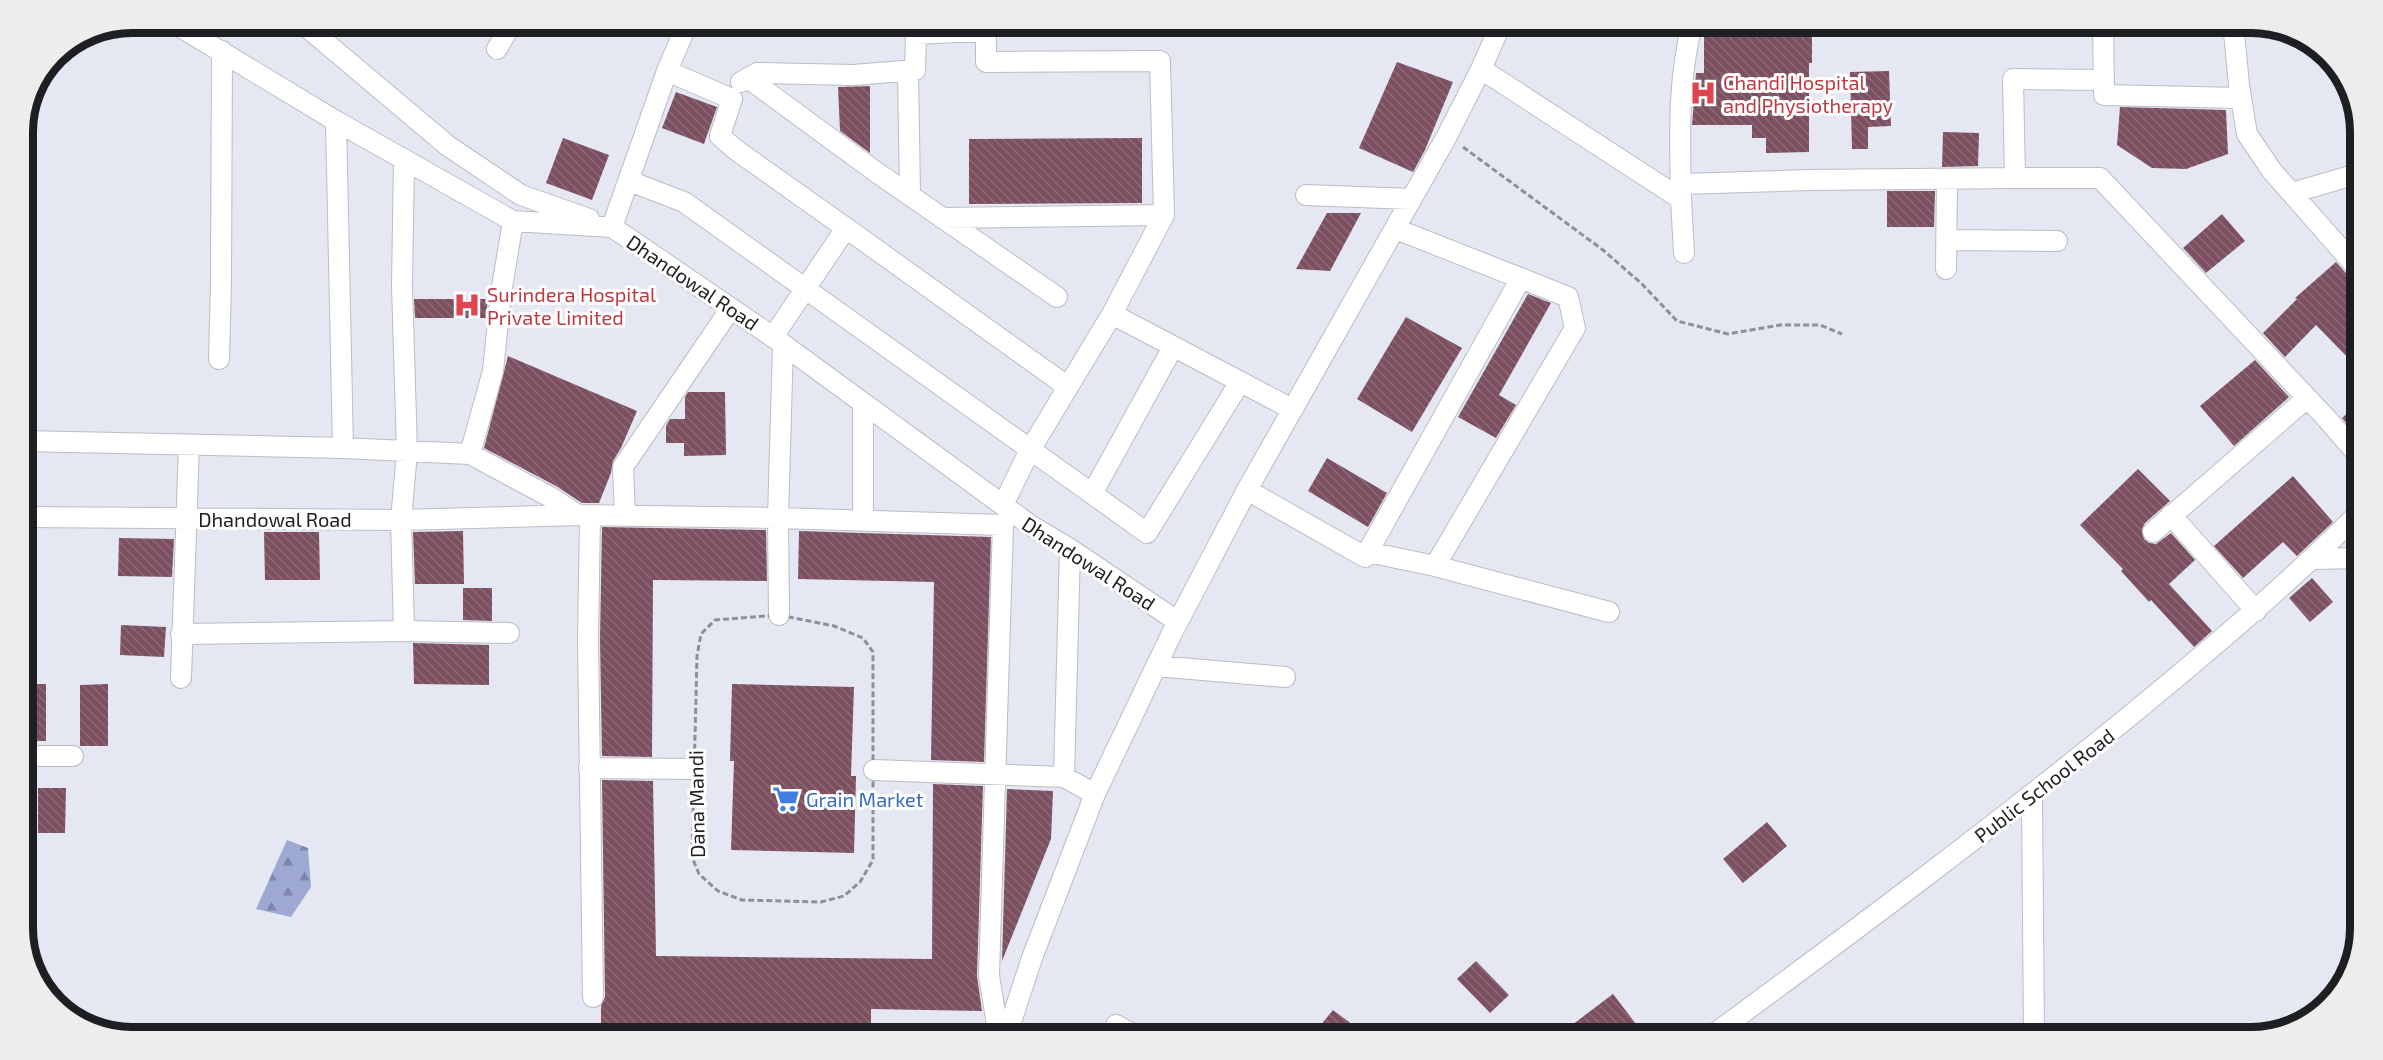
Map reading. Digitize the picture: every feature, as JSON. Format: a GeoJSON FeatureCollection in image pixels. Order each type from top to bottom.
{"type":"FeatureCollection","features":[{"type":"Feature","properties":{"kind":"street","name":"Dhandowal Road"},"geometry":{"type":"LineString","coordinates":[[192,33],[336,121],[513,221],[612,227],[778,340],[1030,525],[1178,621]]}},
{"type":"Feature","properties":{"kind":"street"},"geometry":{"type":"LineString","coordinates":[[314,33],[448,146],[521,195],[612,227],[667,71],[683,33]]}},
{"type":"Feature","properties":{"kind":"street"},"geometry":{"type":"LineString","coordinates":[[497,49],[506,33]]}},
{"type":"Feature","properties":{"kind":"street"},"geometry":{"type":"LineString","coordinates":[[922,33],[916,34],[915,70],[853,75],[757,73],[737,84],[720,136],[1068,387]]}},
{"type":"Feature","properties":{"kind":"street"},"geometry":{"type":"LineString","coordinates":[[986,33],[986,62],[1160,62],[1164,215],[1112,314],[1030,450],[1003,505]]}},
{"type":"Feature","properties":{"kind":"street"},"geometry":{"type":"LineString","coordinates":[[1010,1027],[1032,958],[1095,794],[1178,621],[1247,490],[1447,136],[1497,33]]}},
{"type":"Feature","properties":{"kind":"street"},"geometry":{"type":"LineString","coordinates":[[1684,254],[1680,126],[1686,49],[1690,33]]}},
{"type":"Feature","properties":{"kind":"street"},"geometry":{"type":"LineString","coordinates":[[2103,33],[2104,95],[2241,98]]}},
{"type":"Feature","properties":{"kind":"street"},"geometry":{"type":"LineString","coordinates":[[2234,33],[2247,135],[2272,171],[2350,260]]}},
{"type":"Feature","properties":{"kind":"street"},"geometry":{"type":"LineString","coordinates":[[219,359],[222,51]]}},
{"type":"Feature","properties":{"kind":"street"},"geometry":{"type":"LineString","coordinates":[[1481,69],[1681,192],[1809,180],[2100,178],[2350,446]]}},
{"type":"Feature","properties":{"kind":"street"},"geometry":{"type":"LineString","coordinates":[[908,70],[910,194]]}},
{"type":"Feature","properties":{"kind":"street"},"geometry":{"type":"LineString","coordinates":[[667,71],[732,99]]}},
{"type":"Feature","properties":{"kind":"street"},"geometry":{"type":"LineString","coordinates":[[748,78],[876,172],[1057,297]]}},
{"type":"Feature","properties":{"kind":"street"},"geometry":{"type":"LineString","coordinates":[[2015,178],[2013,79],[2104,80]]}},
{"type":"Feature","properties":{"kind":"street"},"geometry":{"type":"LineString","coordinates":[[336,121],[343,448]]}},
{"type":"Feature","properties":{"kind":"street"},"geometry":{"type":"LineString","coordinates":[[404,160],[402,285],[407,452],[401,520],[404,631]]}},
{"type":"Feature","properties":{"kind":"street"},"geometry":{"type":"LineString","coordinates":[[2292,193],[2350,176]]}},
{"type":"Feature","properties":{"kind":"street"},"geometry":{"type":"LineString","coordinates":[[1946,269],[1947,179]]}},
{"type":"Feature","properties":{"kind":"street"},"geometry":{"type":"LineString","coordinates":[[629,181],[684,202],[1147,532],[1240,382]]}},
{"type":"Feature","properties":{"kind":"street"},"geometry":{"type":"LineString","coordinates":[[1306,195],[1411,199]]}},
{"type":"Feature","properties":{"kind":"street"},"geometry":{"type":"LineString","coordinates":[[942,218],[1164,215]]}},
{"type":"Feature","properties":{"kind":"street"},"geometry":{"type":"LineString","coordinates":[[470,454],[493,371],[501,293],[513,221]]}},
{"type":"Feature","properties":{"kind":"street"},"geometry":{"type":"LineString","coordinates":[[778,615],[778,340],[805,289],[846,228]]}},
{"type":"Feature","properties":{"kind":"street"},"geometry":{"type":"LineString","coordinates":[[1396,229],[1568,297],[1575,328],[1435,567]]}},
{"type":"Feature","properties":{"kind":"street"},"geometry":{"type":"LineString","coordinates":[[1946,240],[2056,241]]}},
{"type":"Feature","properties":{"kind":"street"},"geometry":{"type":"LineString","coordinates":[[1247,490],[1365,557],[1521,278]]}},
{"type":"Feature","properties":{"kind":"street"},"geometry":{"type":"LineString","coordinates":[[625,515],[623,467],[731,308]]}},
{"type":"Feature","properties":{"kind":"street"},"geometry":{"type":"LineString","coordinates":[[1112,314],[1292,409]]}},
{"type":"Feature","properties":{"kind":"street"},"geometry":{"type":"LineString","coordinates":[[1092,494],[1173,347]]}},
{"type":"Feature","properties":{"kind":"street"},"geometry":{"type":"LineString","coordinates":[[2154,532],[2307,398]]}},
{"type":"Feature","properties":{"kind":"street"},"geometry":{"type":"LineString","coordinates":[[862,403],[863,521]]}},
{"type":"Feature","properties":{"kind":"street"},"geometry":{"type":"LineString","coordinates":[[33,441],[343,448],[470,454],[584,515],[593,997]]}},
{"type":"Feature","properties":{"kind":"street"},"geometry":{"type":"LineString","coordinates":[[181,678],[189,445]]}},
{"type":"Feature","properties":{"kind":"street","name":"Dhandowal Road"},"geometry":{"type":"LineString","coordinates":[[33,517],[401,520],[625,515],[778,518]]}},
{"type":"Feature","properties":{"kind":"street"},"geometry":{"type":"LineString","coordinates":[[2171,515],[2256,611]]}},
{"type":"Feature","properties":{"kind":"street"},"geometry":{"type":"LineString","coordinates":[[778,518],[1030,525]]}},
{"type":"Feature","properties":{"kind":"street","name":"Public School Road"},"geometry":{"type":"LineString","coordinates":[[1725,1027],[2032,796],[2256,611],[2350,522]]}},
{"type":"Feature","properties":{"kind":"street"},"geometry":{"type":"LineString","coordinates":[[997,1027],[989,976],[1003,525]]}},
{"type":"Feature","properties":{"kind":"street"},"geometry":{"type":"LineString","coordinates":[[1064,777],[1070,549]]}},
{"type":"Feature","properties":{"kind":"street"},"geometry":{"type":"LineString","coordinates":[[1368,552],[1609,612]]}},
{"type":"Feature","properties":{"kind":"street"},"geometry":{"type":"LineString","coordinates":[[2313,559],[2350,558]]}},
{"type":"Feature","properties":{"kind":"street"},"geometry":{"type":"LineString","coordinates":[[181,634],[404,631],[509,633]]}},
{"type":"Feature","properties":{"kind":"street"},"geometry":{"type":"LineString","coordinates":[[1156,666],[1285,677]]}},
{"type":"Feature","properties":{"kind":"street"},"geometry":{"type":"LineString","coordinates":[[33,756],[73,756]]}},
{"type":"Feature","properties":{"kind":"street"},"geometry":{"type":"LineString","coordinates":[[589,768],[694,769]]}},
{"type":"Feature","properties":{"kind":"street"},"geometry":{"type":"LineString","coordinates":[[874,770],[1064,777],[1095,794]]}},
{"type":"Feature","properties":{"kind":"street"},"geometry":{"type":"LineString","coordinates":[[2032,796],[2034,1027]]}},
{"type":"Feature","properties":{"kind":"path"},"geometry":{"type":"LineString","coordinates":[[1447,136],[1603,250],[1642,284],[1677,321],[1728,334],[1780,325],[1820,325],[1842,334]]}},
{"type":"Feature","properties":{"kind":"path","name":"Dana Mandi"},"geometry":{"type":"LineString","coordinates":[[778,615],[834,626],[863,638],[873,652],[873,860],[860,882],[844,896],[821,902],[742,900],[718,891],[699,874],[692,857],[697,656],[701,634],[715,620],[778,615]]}},
{"type":"Feature","properties":{"kind":"green space"},"geometry":{"type":"Polygon","coordinates":[[[287,840],[308,848],[311,887],[291,917],[256,909],[287,840]]]}},
{"type":"Feature","properties":{"kind":"building"},"geometry":{"type":"Polygon","coordinates":[[[1704,33],[1812,33],[1812,63],[1809,63],[1809,152],[1766,153],[1766,138],[1752,138],[1752,125],[1692,125],[1696,73],[1704,73],[1704,33]]]}},
{"type":"Feature","properties":{"kind":"building"},"geometry":{"type":"Polygon","coordinates":[[[1397,62],[1453,82],[1425,150],[1413,172],[1359,148],[1397,62]]]}},
{"type":"Feature","properties":{"kind":"building"},"geometry":{"type":"Polygon","coordinates":[[[1889,71],[1891,126],[1868,127],[1868,149],[1852,149],[1850,72],[1889,71]]]}},
{"type":"Feature","properties":{"kind":"building"},"geometry":{"type":"Polygon","coordinates":[[[870,86],[870,153],[840,131],[838,87],[870,86]]]}},
{"type":"Feature","properties":{"kind":"building"},"geometry":{"type":"Polygon","coordinates":[[[676,92],[717,107],[704,144],[662,128],[676,92]]]}},
{"type":"Feature","properties":{"kind":"building"},"geometry":{"type":"Polygon","coordinates":[[[2120,107],[2226,110],[2228,154],[2186,169],[2152,168],[2117,145],[2120,107]]]}},
{"type":"Feature","properties":{"kind":"building"},"geometry":{"type":"Polygon","coordinates":[[[1943,132],[1979,133],[1978,166],[1942,167],[1943,132]]]}},
{"type":"Feature","properties":{"kind":"building"},"geometry":{"type":"Polygon","coordinates":[[[563,138],[609,155],[592,200],[546,183],[563,138]]]}},
{"type":"Feature","properties":{"kind":"building"},"geometry":{"type":"Polygon","coordinates":[[[1142,138],[1142,203],[969,204],[969,139],[1142,138]]]}},
{"type":"Feature","properties":{"kind":"building"},"geometry":{"type":"Polygon","coordinates":[[[1887,191],[1935,191],[1934,227],[1887,227],[1887,191]]]}},
{"type":"Feature","properties":{"kind":"building"},"geometry":{"type":"Polygon","coordinates":[[[1327,213],[1361,213],[1330,271],[1296,269],[1327,213]]]}},
{"type":"Feature","properties":{"kind":"building"},"geometry":{"type":"Polygon","coordinates":[[[2222,214],[2245,241],[2206,273],[2183,248],[2222,214]]]}},
{"type":"Feature","properties":{"kind":"building"},"geometry":{"type":"Polygon","coordinates":[[[2336,262],[2350,278],[2350,360],[2316,325],[2285,357],[2263,333],[2297,299],[2295,298],[2336,262]]]}},
{"type":"Feature","properties":{"kind":"building"},"geometry":{"type":"Polygon","coordinates":[[[1528,294],[1551,303],[1499,395],[1516,405],[1496,438],[1458,417],[1528,294]]]}},
{"type":"Feature","properties":{"kind":"building"},"geometry":{"type":"Polygon","coordinates":[[[414,299],[488,299],[486,318],[415,318],[414,299]]]}},
{"type":"Feature","properties":{"kind":"building"},"geometry":{"type":"Polygon","coordinates":[[[1406,317],[1462,348],[1412,432],[1357,399],[1406,317]]]}},
{"type":"Feature","properties":{"kind":"building"},"geometry":{"type":"Polygon","coordinates":[[[508,356],[637,411],[613,461],[611,473],[599,503],[582,503],[556,486],[484,448],[508,356]]]}},
{"type":"Feature","properties":{"kind":"building"},"geometry":{"type":"Polygon","coordinates":[[[2255,360],[2289,397],[2234,446],[2200,406],[2255,360]]]}},
{"type":"Feature","properties":{"kind":"building"},"geometry":{"type":"Polygon","coordinates":[[[688,392],[725,392],[726,455],[684,456],[684,443],[666,443],[666,426],[670,419],[685,419],[685,397],[688,392]]]}},
{"type":"Feature","properties":{"kind":"building"},"geometry":{"type":"Polygon","coordinates":[[[2350,411],[2350,427],[2342,418],[2350,411]]]}},
{"type":"Feature","properties":{"kind":"building"},"geometry":{"type":"Polygon","coordinates":[[[1327,458],[1387,493],[1368,527],[1308,491],[1327,458]]]}},
{"type":"Feature","properties":{"kind":"building"},"geometry":{"type":"Polygon","coordinates":[[[2138,469],[2170,501],[2145,523],[2142,529],[2144,539],[2156,544],[2171,533],[2195,560],[2169,584],[2212,631],[2194,647],[2151,600],[2149,602],[2121,571],[2123,569],[2080,525],[2138,469]]]}},
{"type":"Feature","properties":{"kind":"building"},"geometry":{"type":"Polygon","coordinates":[[[2293,476],[2333,522],[2297,556],[2283,542],[2243,578],[2214,546],[2293,476]]]}},
{"type":"Feature","properties":{"kind":"building"},"geometry":{"type":"Polygon","coordinates":[[[602,527],[766,530],[767,581],[653,580],[652,757],[602,756],[600,639],[602,527]]]}},
{"type":"Feature","properties":{"kind":"building"},"geometry":{"type":"Polygon","coordinates":[[[463,531],[464,584],[415,584],[413,532],[463,531]]]}},
{"type":"Feature","properties":{"kind":"building"},"geometry":{"type":"Polygon","coordinates":[[[799,531],[991,537],[984,762],[931,760],[934,582],[798,579],[799,531]]]}},
{"type":"Feature","properties":{"kind":"building"},"geometry":{"type":"Polygon","coordinates":[[[264,532],[319,532],[320,580],[265,580],[264,532]]]}},
{"type":"Feature","properties":{"kind":"building"},"geometry":{"type":"Polygon","coordinates":[[[119,538],[174,539],[172,577],[118,576],[119,538]]]}},
{"type":"Feature","properties":{"kind":"building"},"geometry":{"type":"Polygon","coordinates":[[[2312,578],[2333,602],[2310,622],[2289,598],[2312,578]]]}},
{"type":"Feature","properties":{"kind":"building"},"geometry":{"type":"Polygon","coordinates":[[[463,588],[492,588],[492,621],[463,620],[463,588]]]}},
{"type":"Feature","properties":{"kind":"building"},"geometry":{"type":"Polygon","coordinates":[[[121,625],[166,627],[164,657],[120,655],[121,625]]]}},
{"type":"Feature","properties":{"kind":"building"},"geometry":{"type":"Polygon","coordinates":[[[413,643],[489,645],[489,685],[414,684],[413,643]]]}},
{"type":"Feature","properties":{"kind":"building"},"geometry":{"type":"Polygon","coordinates":[[[33,684],[46,684],[46,741],[33,741],[33,684]]]}},
{"type":"Feature","properties":{"kind":"building"},"geometry":{"type":"Polygon","coordinates":[[[108,684],[108,746],[80,746],[80,685],[108,684]]]}},
{"type":"Feature","properties":{"kind":"building"},"geometry":{"type":"Polygon","coordinates":[[[732,684],[854,687],[851,776],[856,776],[854,853],[731,850],[734,761],[730,761],[732,684]]]}},
{"type":"Feature","properties":{"kind":"building"},"geometry":{"type":"Polygon","coordinates":[[[602,780],[653,781],[656,956],[932,959],[933,784],[983,786],[977,976],[982,1011],[871,1009],[871,1027],[601,1027],[601,1006],[605,997],[602,780]]]}},
{"type":"Feature","properties":{"kind":"building"},"geometry":{"type":"Polygon","coordinates":[[[38,788],[66,788],[65,833],[38,833],[38,788]]]}},
{"type":"Feature","properties":{"kind":"building"},"geometry":{"type":"Polygon","coordinates":[[[1007,789],[1053,791],[1051,839],[1002,961],[1007,789]]]}},
{"type":"Feature","properties":{"kind":"building"},"geometry":{"type":"Polygon","coordinates":[[[1767,822],[1787,846],[1743,883],[1723,859],[1767,822]]]}},
{"type":"Feature","properties":{"kind":"building"},"geometry":{"type":"Polygon","coordinates":[[[1476,961],[1509,995],[1490,1013],[1457,979],[1476,961]]]}},
{"type":"Feature","properties":{"kind":"building"},"geometry":{"type":"Polygon","coordinates":[[[1613,994],[1638,1027],[1569,1027],[1613,994]]]}},
{"type":"Feature","properties":{"kind":"building"},"geometry":{"type":"Polygon","coordinates":[[[1333,1010],[1356,1027],[1319,1027],[1333,1010]]]}},
{"type":"Feature","properties":{"kind":"place","name":"Chandi Hospital and Physiotherapy"},"geometry":{"type":"Point","coordinates":[1703,93]}},
{"type":"Feature","properties":{"kind":"place","name":"Surindera Hospital Private Limited"},"geometry":{"type":"Point","coordinates":[467,305]}},
{"type":"Feature","properties":{"kind":"place","name":"Grain Market"},"geometry":{"type":"Point","coordinates":[786,799]}}]}
